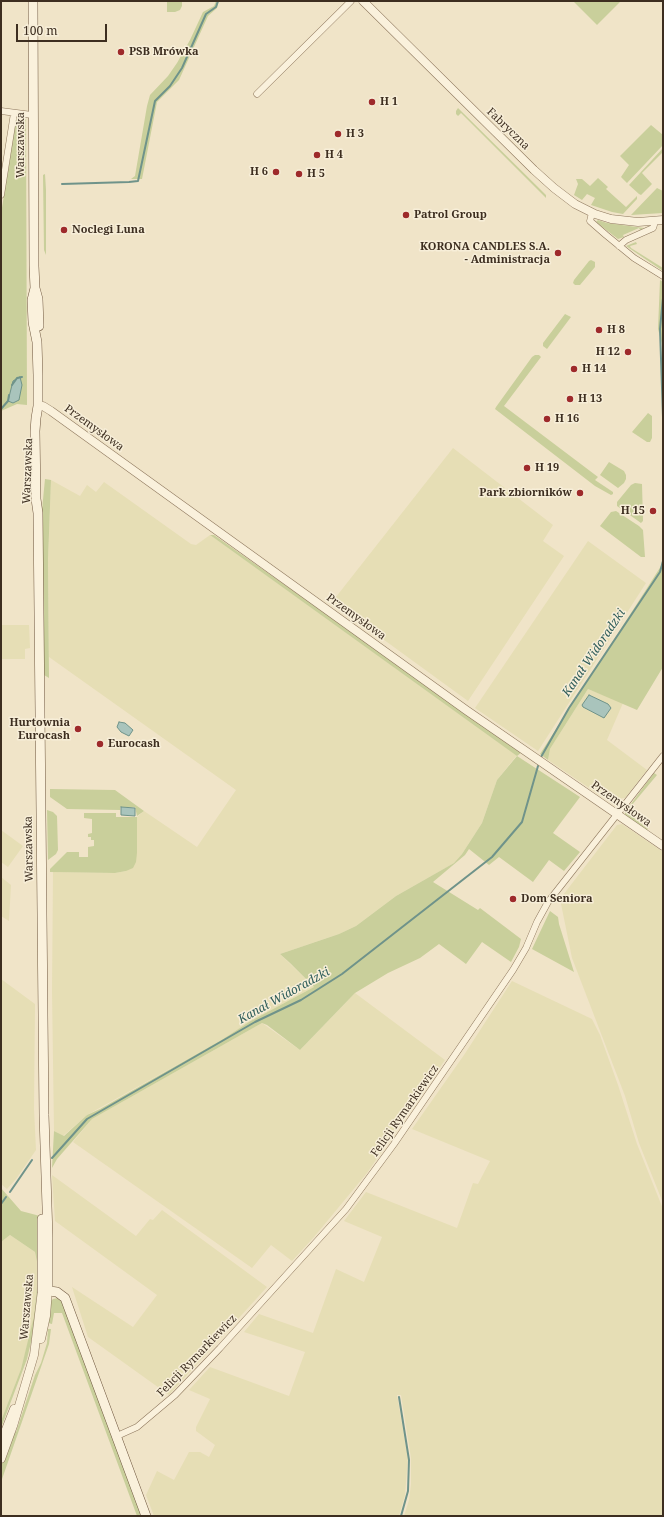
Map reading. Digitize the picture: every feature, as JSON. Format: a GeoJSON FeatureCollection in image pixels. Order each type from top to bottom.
{"type":"FeatureCollection","features":[{"type":"Feature","properties":{"kind":"main road","name":"Warszawska"},"geometry":{"type":"LineString","coordinates":[[32,1],[35,288],[38,299],[39,328],[37,342],[38,406],[35,431],[36,499],[38,514],[45,1184],[42,1214],[45,1290]]}},
{"type":"Feature","properties":{"kind":"main road"},"geometry":{"type":"LineString","coordinates":[[45,1290],[59,1293],[64,1298],[146,1516]]}},
{"type":"Feature","properties":{"kind":"street"},"geometry":{"type":"LineString","coordinates":[[257,94],[351,1]]}},
{"type":"Feature","properties":{"kind":"street","name":"Fabryczna"},"geometry":{"type":"LineString","coordinates":[[364,1],[548,183],[575,204],[592,213],[606,218],[627,221],[663,220]]}},
{"type":"Feature","properties":{"kind":"street"},"geometry":{"type":"LineString","coordinates":[[1,111],[32,115]]}},
{"type":"Feature","properties":{"kind":"street"},"geometry":{"type":"LineString","coordinates":[[1,195],[14,113]]}},
{"type":"Feature","properties":{"kind":"street"},"geometry":{"type":"LineString","coordinates":[[592,213],[590,221],[634,258],[663,276]]}},
{"type":"Feature","properties":{"kind":"street"},"geometry":{"type":"LineString","coordinates":[[619,246],[626,240],[653,228],[654,221]]}},
{"type":"Feature","properties":{"kind":"street","name":"Przemysłowa"},"geometry":{"type":"LineString","coordinates":[[38,406],[43,406],[52,411],[466,710],[663,846]]}},
{"type":"Feature","properties":{"kind":"street","name":"Felicji Rymarkiewicz"},"geometry":{"type":"LineString","coordinates":[[117,1436],[143,1423],[180,1390],[346,1209],[394,1144],[513,970],[526,948],[537,922],[548,902],[663,756]]}},
{"type":"Feature","properties":{"kind":"street","name":"Warszawska"},"geometry":{"type":"LineString","coordinates":[[1,1459],[3,1443],[20,1403],[34,1355],[45,1290]]}},
{"type":"Feature","properties":{"kind":"shaded area"},"geometry":{"type":"Polygon","coordinates":[[[453,448],[553,525],[543,541],[564,556],[468,701],[332,602],[453,448]]]}},
{"type":"Feature","properties":{"kind":"shaded area"},"geometry":{"type":"Polygon","coordinates":[[[51,480],[80,496],[87,485],[96,492],[104,482],[191,544],[196,545],[210,535],[517,755],[497,780],[482,823],[462,854],[454,863],[396,896],[356,926],[339,934],[280,954],[314,987],[249,1022],[223,1039],[87,1115],[63,1136],[54,1131],[52,991],[53,872],[115,873],[126,871],[137,853],[137,817],[144,811],[197,847],[236,790],[49,657],[48,560],[51,480]]]}},
{"type":"Feature","properties":{"kind":"shaded area"},"geometry":{"type":"Polygon","coordinates":[[[588,541],[646,583],[538,751],[475,708],[588,541]]]}},
{"type":"Feature","properties":{"kind":"shaded area"},"geometry":{"type":"Polygon","coordinates":[[[1,625],[29,625],[30,648],[25,649],[25,659],[1,659],[1,625]]]}},
{"type":"Feature","properties":{"kind":"shaded area"},"geometry":{"type":"Polygon","coordinates":[[[588,689],[623,703],[607,740],[647,770],[625,798],[615,799],[601,796],[548,760],[550,749],[588,689]]]}},
{"type":"Feature","properties":{"kind":"shaded area"},"geometry":{"type":"Polygon","coordinates":[[[622,824],[663,852],[663,1203],[639,1143],[625,1096],[572,958],[560,899],[617,825],[622,824]]]}},
{"type":"Feature","properties":{"kind":"shaded area"},"geometry":{"type":"Polygon","coordinates":[[[1,830],[23,846],[8,867],[1,862],[1,830]]]}},
{"type":"Feature","properties":{"kind":"shaded area"},"geometry":{"type":"Polygon","coordinates":[[[1,877],[11,885],[9,921],[1,916],[1,877]]]}},
{"type":"Feature","properties":{"kind":"shaded area"},"geometry":{"type":"Polygon","coordinates":[[[1,979],[35,1004],[34,1109],[36,1150],[16,1179],[7,1189],[1,1184],[1,979]]]}},
{"type":"Feature","properties":{"kind":"shaded area"},"geometry":{"type":"Polygon","coordinates":[[[512,981],[592,1019],[600,1035],[637,1144],[663,1209],[663,1516],[404,1516],[409,1500],[411,1484],[411,1458],[401,1395],[397,1395],[408,1458],[405,1495],[399,1516],[154,1516],[146,1495],[157,1471],[174,1480],[189,1452],[200,1452],[209,1457],[215,1445],[196,1431],[196,1427],[210,1399],[189,1390],[210,1367],[289,1396],[305,1352],[244,1332],[259,1314],[313,1333],[336,1269],[364,1282],[382,1237],[344,1221],[366,1192],[457,1228],[473,1183],[478,1184],[490,1161],[412,1129],[464,1055],[512,981]]]}},
{"type":"Feature","properties":{"kind":"shaded area"},"geometry":{"type":"Polygon","coordinates":[[[355,993],[445,1060],[367,1173],[292,1261],[271,1245],[252,1268],[73,1142],[92,1119],[262,1023],[300,1050],[355,993]]]}},
{"type":"Feature","properties":{"kind":"shaded area"},"geometry":{"type":"Polygon","coordinates":[[[52,1175],[136,1236],[150,1219],[153,1220],[162,1210],[267,1287],[169,1395],[88,1337],[72,1287],[133,1327],[157,1295],[55,1221],[52,1175]]]}},
{"type":"Feature","properties":{"kind":"shaded area"},"geometry":{"type":"Polygon","coordinates":[[[10,1235],[35,1252],[37,1262],[37,1286],[34,1316],[28,1343],[21,1369],[1,1421],[1,1242],[10,1235]]]}},
{"type":"Feature","properties":{"kind":"green space"},"geometry":{"type":"Polygon","coordinates":[[[167,1],[182,1],[180,10],[175,12],[167,12],[167,1]]]}},
{"type":"Feature","properties":{"kind":"green space"},"geometry":{"type":"Polygon","coordinates":[[[216,1],[219,1],[217,8],[208,16],[179,80],[157,102],[142,179],[131,179],[135,176],[150,95],[168,76],[177,63],[203,12],[214,6],[216,1]]]}},
{"type":"Feature","properties":{"kind":"green space"},"geometry":{"type":"Polygon","coordinates":[[[573,1],[621,1],[597,25],[573,1]]]}},
{"type":"Feature","properties":{"kind":"green space"},"geometry":{"type":"Polygon","coordinates":[[[458,108],[546,195],[546,198],[461,113],[458,116],[456,114],[458,108]]]}},
{"type":"Feature","properties":{"kind":"green space"},"geometry":{"type":"Polygon","coordinates":[[[16,118],[26,119],[27,405],[17,404],[1,411],[1,214],[16,118]]]}},
{"type":"Feature","properties":{"kind":"green space"},"geometry":{"type":"Polygon","coordinates":[[[651,125],[663,135],[663,145],[627,183],[621,177],[629,165],[620,156],[651,125]]]}},
{"type":"Feature","properties":{"kind":"green space"},"geometry":{"type":"Polygon","coordinates":[[[663,148],[663,152],[642,173],[652,184],[641,195],[629,185],[663,148]]]}},
{"type":"Feature","properties":{"kind":"green space"},"geometry":{"type":"Polygon","coordinates":[[[45,174],[46,255],[44,250],[43,175],[45,174]]]}},
{"type":"Feature","properties":{"kind":"green space"},"geometry":{"type":"Polygon","coordinates":[[[598,178],[608,187],[606,189],[626,207],[637,196],[637,199],[623,214],[591,205],[595,198],[587,194],[582,200],[574,195],[578,184],[576,179],[582,179],[590,186],[598,178]]]}},
{"type":"Feature","properties":{"kind":"green space"},"geometry":{"type":"Polygon","coordinates":[[[657,188],[663,191],[663,213],[631,215],[657,188]]]}},
{"type":"Feature","properties":{"kind":"green space"},"geometry":{"type":"Polygon","coordinates":[[[598,220],[607,223],[644,228],[640,230],[639,228],[623,235],[624,237],[618,239],[596,222],[598,220]]]}},
{"type":"Feature","properties":{"kind":"green space"},"geometry":{"type":"Polygon","coordinates":[[[636,242],[637,244],[630,246],[631,248],[663,268],[663,271],[626,246],[636,242]]]}},
{"type":"Feature","properties":{"kind":"green space"},"geometry":{"type":"Polygon","coordinates":[[[591,260],[595,262],[595,267],[580,285],[575,285],[573,283],[574,280],[591,260]]]}},
{"type":"Feature","properties":{"kind":"green space"},"geometry":{"type":"Polygon","coordinates":[[[660,280],[663,282],[663,372],[662,344],[658,329],[660,280]]]}},
{"type":"Feature","properties":{"kind":"green space"},"geometry":{"type":"Polygon","coordinates":[[[565,314],[571,317],[547,349],[543,346],[543,343],[565,314]]]}},
{"type":"Feature","properties":{"kind":"green space"},"geometry":{"type":"Polygon","coordinates":[[[539,355],[541,357],[504,406],[598,477],[595,480],[613,492],[613,494],[611,495],[595,486],[495,409],[532,357],[539,355]]]}},
{"type":"Feature","properties":{"kind":"green space"},"geometry":{"type":"Polygon","coordinates":[[[648,413],[652,416],[652,438],[650,442],[647,442],[632,432],[648,413]]]}},
{"type":"Feature","properties":{"kind":"green space"},"geometry":{"type":"Polygon","coordinates":[[[609,462],[624,471],[626,475],[624,483],[618,488],[600,475],[609,462]]]}},
{"type":"Feature","properties":{"kind":"green space"},"geometry":{"type":"Polygon","coordinates":[[[45,479],[51,480],[48,560],[49,678],[44,675],[42,510],[45,479]]]}},
{"type":"Feature","properties":{"kind":"green space"},"geometry":{"type":"Polygon","coordinates":[[[635,483],[642,484],[643,521],[641,523],[617,506],[617,502],[631,485],[635,483]]]}},
{"type":"Feature","properties":{"kind":"green space"},"geometry":{"type":"Polygon","coordinates":[[[616,511],[643,530],[645,557],[641,557],[600,526],[611,512],[616,511]]]}},
{"type":"Feature","properties":{"kind":"green space"},"geometry":{"type":"Polygon","coordinates":[[[210,535],[214,535],[522,752],[517,756],[210,535]]]}},
{"type":"Feature","properties":{"kind":"green space"},"geometry":{"type":"Polygon","coordinates":[[[663,557],[663,667],[637,710],[588,689],[550,749],[548,760],[540,754],[661,566],[663,557]]]}},
{"type":"Feature","properties":{"kind":"green space"},"geometry":{"type":"Polygon","coordinates":[[[517,756],[580,797],[553,833],[580,852],[564,871],[549,860],[533,882],[499,857],[489,865],[469,849],[465,855],[433,882],[478,910],[480,908],[521,939],[519,947],[511,962],[482,942],[466,964],[439,944],[420,958],[388,973],[355,993],[300,1050],[267,1025],[262,1023],[92,1119],[57,1159],[52,1168],[54,1131],[64,1136],[87,1115],[223,1039],[249,1022],[314,987],[280,954],[339,934],[356,926],[396,896],[454,863],[462,854],[482,823],[497,780],[517,756]]]}},
{"type":"Feature","properties":{"kind":"green space"},"geometry":{"type":"Polygon","coordinates":[[[654,773],[657,775],[626,812],[648,829],[646,831],[625,815],[625,812],[654,773]]]}},
{"type":"Feature","properties":{"kind":"green space"},"geometry":{"type":"Polygon","coordinates":[[[50,789],[115,790],[144,811],[137,816],[135,807],[120,807],[120,810],[67,809],[50,797],[50,789]]]}},
{"type":"Feature","properties":{"kind":"green space"},"geometry":{"type":"Polygon","coordinates":[[[47,810],[53,812],[57,816],[58,850],[56,854],[48,860],[47,810]]]}},
{"type":"Feature","properties":{"kind":"green space"},"geometry":{"type":"Polygon","coordinates":[[[84,813],[116,813],[116,817],[137,817],[137,853],[136,862],[133,868],[115,873],[50,872],[50,869],[67,852],[79,852],[79,857],[88,857],[88,847],[94,846],[94,840],[91,840],[91,837],[88,837],[88,834],[92,833],[92,819],[84,818],[84,813]]]}},
{"type":"Feature","properties":{"kind":"green space"},"geometry":{"type":"Polygon","coordinates":[[[550,911],[558,917],[574,972],[532,949],[550,911]]]}},
{"type":"Feature","properties":{"kind":"green space"},"geometry":{"type":"Polygon","coordinates":[[[1,1188],[21,1211],[40,1216],[37,1293],[33,1334],[27,1359],[1,1428],[1,1421],[21,1369],[34,1316],[37,1286],[37,1262],[35,1252],[10,1235],[1,1242],[1,1188]]]}},
{"type":"Feature","properties":{"kind":"green space"},"geometry":{"type":"Polygon","coordinates":[[[58,1298],[62,1301],[142,1516],[137,1516],[62,1313],[54,1313],[52,1324],[48,1323],[50,1302],[53,1299],[58,1298]]]}},
{"type":"Feature","properties":{"kind":"green space"},"geometry":{"type":"Polygon","coordinates":[[[48,1329],[51,1329],[49,1344],[1,1482],[1,1465],[13,1432],[16,1432],[35,1375],[41,1363],[47,1343],[48,1329]]]}},
{"type":"Feature","properties":{"kind":"water"},"geometry":{"type":"Polygon","coordinates":[[[20,377],[22,385],[19,400],[13,403],[8,401],[13,381],[20,377]]]}},
{"type":"Feature","properties":{"kind":"water"},"geometry":{"type":"Polygon","coordinates":[[[589,695],[608,704],[611,708],[604,718],[583,707],[582,705],[589,695]]]}},
{"type":"Feature","properties":{"kind":"water"},"geometry":{"type":"Polygon","coordinates":[[[119,722],[125,723],[133,730],[129,736],[121,732],[117,727],[119,722]]]}},
{"type":"Feature","properties":{"kind":"water"},"geometry":{"type":"Polygon","coordinates":[[[121,807],[135,808],[135,816],[121,815],[121,807]]]}},
{"type":"Feature","properties":{"kind":"waterway"},"geometry":{"type":"LineString","coordinates":[[62,184],[138,181],[155,101],[170,86],[182,68],[206,14],[216,7],[218,1]]}},
{"type":"Feature","properties":{"kind":"waterway","name":"Kanał Widoradzki"},"geometry":{"type":"LineString","coordinates":[[663,298],[660,329],[663,417]]}},
{"type":"Feature","properties":{"kind":"waterway"},"geometry":{"type":"LineString","coordinates":[[12,385],[17,378],[22,377]]}},
{"type":"Feature","properties":{"kind":"waterway"},"geometry":{"type":"LineString","coordinates":[[1,409],[8,401],[9,395]]}},
{"type":"Feature","properties":{"kind":"waterway","name":"Kanał Widoradzki"},"geometry":{"type":"LineString","coordinates":[[541,757],[569,708],[660,572],[663,561]]}},
{"type":"Feature","properties":{"kind":"waterway","name":"Kanał Widoradzki"},"geometry":{"type":"LineString","coordinates":[[52,1158],[87,1119],[255,1022],[301,1000],[342,974],[492,857],[522,822],[538,766]]}},
{"type":"Feature","properties":{"kind":"waterway","name":"Kanał Widoradzki"},"geometry":{"type":"LineString","coordinates":[[10,1192],[32,1160]]}},
{"type":"Feature","properties":{"kind":"waterway","name":"Kanał Widoradzki"},"geometry":{"type":"LineString","coordinates":[[1,1204],[6,1197]]}},
{"type":"Feature","properties":{"kind":"waterway"},"geometry":{"type":"LineString","coordinates":[[399,1397],[409,1460],[408,1491],[401,1516]]}},
{"type":"Feature","properties":{"kind":"place","name":"PSB Mrówka"},"geometry":{"type":"Point","coordinates":[121,52]}},
{"type":"Feature","properties":{"kind":"place","name":"H 1"},"geometry":{"type":"Point","coordinates":[372,102]}},
{"type":"Feature","properties":{"kind":"place","name":"H 3"},"geometry":{"type":"Point","coordinates":[338,134]}},
{"type":"Feature","properties":{"kind":"place","name":"H 4"},"geometry":{"type":"Point","coordinates":[317,155]}},
{"type":"Feature","properties":{"kind":"place","name":"H 6"},"geometry":{"type":"Point","coordinates":[276,172]}},
{"type":"Feature","properties":{"kind":"place","name":"H 5"},"geometry":{"type":"Point","coordinates":[299,174]}},
{"type":"Feature","properties":{"kind":"place","name":"Patrol Group"},"geometry":{"type":"Point","coordinates":[406,215]}},
{"type":"Feature","properties":{"kind":"place","name":"Noclegi Luna"},"geometry":{"type":"Point","coordinates":[64,230]}},
{"type":"Feature","properties":{"kind":"place","name":"KORONA CANDLES S.A. - Administracja"},"geometry":{"type":"Point","coordinates":[558,253]}},
{"type":"Feature","properties":{"kind":"place","name":"H 8"},"geometry":{"type":"Point","coordinates":[599,330]}},
{"type":"Feature","properties":{"kind":"place","name":"H 12"},"geometry":{"type":"Point","coordinates":[628,352]}},
{"type":"Feature","properties":{"kind":"place","name":"H 14"},"geometry":{"type":"Point","coordinates":[574,369]}},
{"type":"Feature","properties":{"kind":"place","name":"H 13"},"geometry":{"type":"Point","coordinates":[570,399]}},
{"type":"Feature","properties":{"kind":"place","name":"H 16"},"geometry":{"type":"Point","coordinates":[547,419]}},
{"type":"Feature","properties":{"kind":"place","name":"H 19"},"geometry":{"type":"Point","coordinates":[527,468]}},
{"type":"Feature","properties":{"kind":"place","name":"Park zbiorników"},"geometry":{"type":"Point","coordinates":[580,493]}},
{"type":"Feature","properties":{"kind":"place","name":"H 15"},"geometry":{"type":"Point","coordinates":[653,511]}},
{"type":"Feature","properties":{"kind":"place","name":"Hurtownia Eurocash"},"geometry":{"type":"Point","coordinates":[78,729]}},
{"type":"Feature","properties":{"kind":"place","name":"Eurocash"},"geometry":{"type":"Point","coordinates":[100,744]}},
{"type":"Feature","properties":{"kind":"place","name":"Dom Seniora"},"geometry":{"type":"Point","coordinates":[513,899]}}]}
